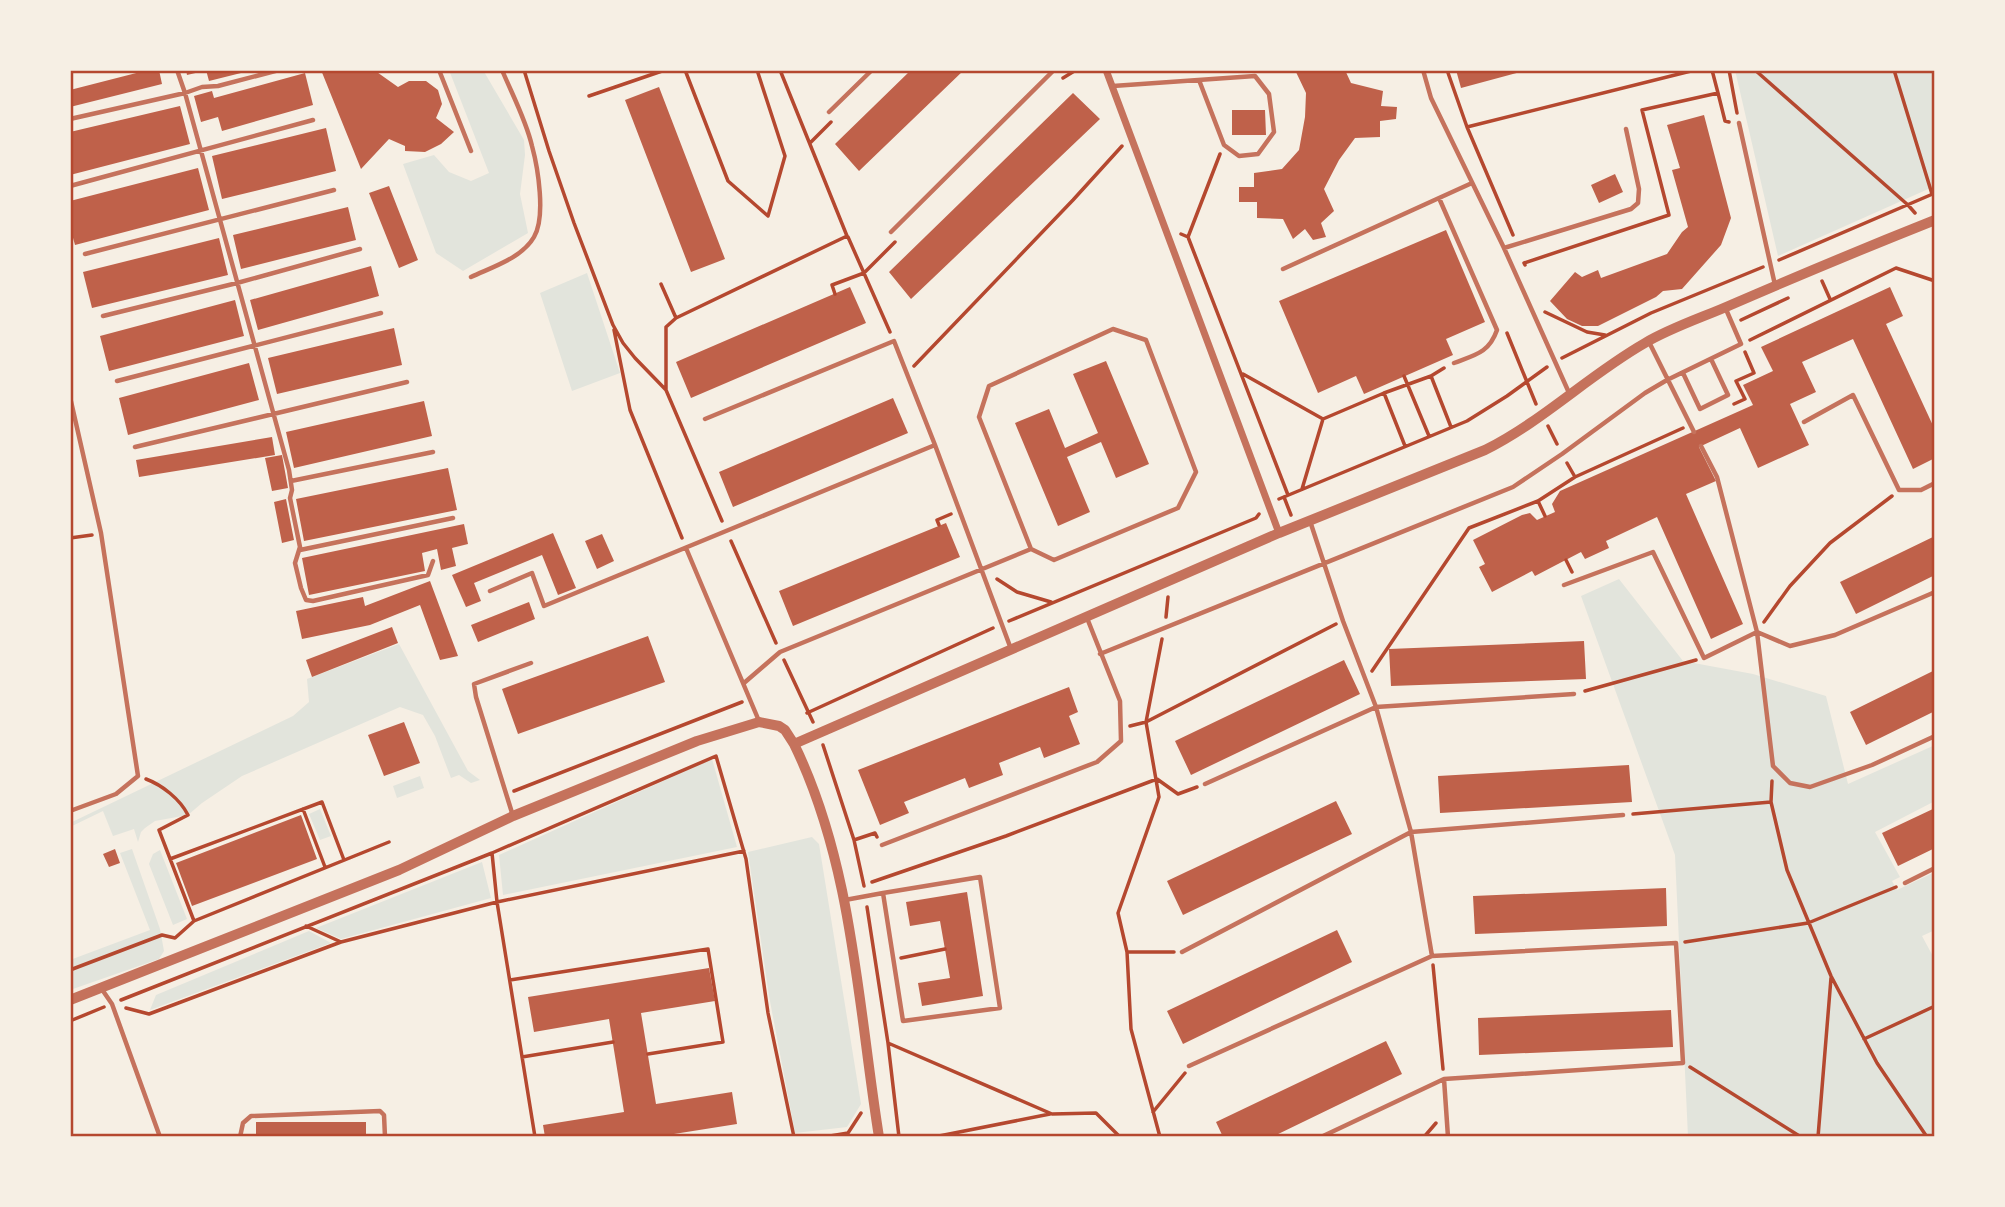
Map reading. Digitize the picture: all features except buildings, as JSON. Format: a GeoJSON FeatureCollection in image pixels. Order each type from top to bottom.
{"type":"FeatureCollection","features":[{"type":"Feature","properties":{"kind":"street"},"geometry":{"type":"LineString","coordinates":[[1106,70],[1279,533]]}},
{"type":"Feature","properties":{"kind":"street"},"geometry":{"type":"LineString","coordinates":[[794,744],[1279,533],[1485,450],[1510,437],[1570,396],[1617,359],[1648,341],[1935,220]]}},
{"type":"Feature","properties":{"kind":"street"},"geometry":{"type":"LineString","coordinates":[[70,1000],[399,870],[513,817],[697,741],[759,722],[779,726],[794,744],[826,829],[844,900],[874,1104],[875,1135]]}},
{"type":"Feature","properties":{"kind":"lane"},"geometry":{"type":"LineString","coordinates":[[177,70],[291,481],[290,498],[299,550],[295,563],[306,600],[313,601],[428,575],[433,561]]}},
{"type":"Feature","properties":{"kind":"lane"},"geometry":{"type":"LineString","coordinates":[[70,119],[279,70]]}},
{"type":"Feature","properties":{"kind":"lane"},"geometry":{"type":"LineString","coordinates":[[439,70],[471,151]]}},
{"type":"Feature","properties":{"kind":"lane"},"geometry":{"type":"LineString","coordinates":[[471,277],[520,252],[534,237],[540,215],[532,144],[502,70]]}},
{"type":"Feature","properties":{"kind":"lane"},"geometry":{"type":"LineString","coordinates":[[829,112],[872,70]]}},
{"type":"Feature","properties":{"kind":"lane"},"geometry":{"type":"LineString","coordinates":[[891,232],[1054,70]]}},
{"type":"Feature","properties":{"kind":"lane"},"geometry":{"type":"LineString","coordinates":[[1423,70],[1431,98],[1504,248],[1570,396]]}},
{"type":"Feature","properties":{"kind":"lane"},"geometry":{"type":"LineString","coordinates":[[1112,86],[1255,76],[1269,94],[1274,132],[1258,155],[1238,156],[1224,145],[1199,80]]}},
{"type":"Feature","properties":{"kind":"lane"},"geometry":{"type":"LineString","coordinates":[[70,186],[313,120]]}},
{"type":"Feature","properties":{"kind":"lane"},"geometry":{"type":"LineString","coordinates":[[1739,123],[1775,286]]}},
{"type":"Feature","properties":{"kind":"lane"},"geometry":{"type":"LineString","coordinates":[[1504,248],[1631,209],[1638,203],[1639,189],[1626,130]]}},
{"type":"Feature","properties":{"kind":"lane"},"geometry":{"type":"LineString","coordinates":[[1283,269],[1472,183]]}},
{"type":"Feature","properties":{"kind":"lane"},"geometry":{"type":"LineString","coordinates":[[85,254],[334,190]]}},
{"type":"Feature","properties":{"kind":"lane"},"geometry":{"type":"LineString","coordinates":[[1439,198],[1497,330],[1492,343],[1479,354],[1454,363]]}},
{"type":"Feature","properties":{"kind":"lane"},"geometry":{"type":"LineString","coordinates":[[103,316],[360,249]]}},
{"type":"Feature","properties":{"kind":"lane"},"geometry":{"type":"LineString","coordinates":[[1100,654],[1513,487],[1645,393],[1741,344],[1725,307]]}},
{"type":"Feature","properties":{"kind":"lane"},"geometry":{"type":"LineString","coordinates":[[117,381],[381,313]]}},
{"type":"Feature","properties":{"kind":"lane"},"geometry":{"type":"LineString","coordinates":[[744,683],[780,652],[981,569],[1031,549],[1054,560],[1178,508],[1196,472],[1146,340],[1113,329],[989,386],[979,417],[1031,549]]}},
{"type":"Feature","properties":{"kind":"lane"},"geometry":{"type":"LineString","coordinates":[[705,419],[894,341],[1011,650]]}},
{"type":"Feature","properties":{"kind":"lane"},"geometry":{"type":"LineString","coordinates":[[1648,341],[1694,432]]}},
{"type":"Feature","properties":{"kind":"lane"},"geometry":{"type":"LineString","coordinates":[[1683,373],[1700,409],[1728,395],[1711,359]]}},
{"type":"Feature","properties":{"kind":"lane"},"geometry":{"type":"LineString","coordinates":[[135,447],[407,382]]}},
{"type":"Feature","properties":{"kind":"lane"},"geometry":{"type":"LineString","coordinates":[[1804,422],[1853,395],[1899,490],[1921,490],[1935,483]]}},
{"type":"Feature","properties":{"kind":"lane"},"geometry":{"type":"LineString","coordinates":[[70,397],[101,533],[138,776],[116,794],[70,810]]}},
{"type":"Feature","properties":{"kind":"lane"},"geometry":{"type":"LineString","coordinates":[[490,591],[532,573],[544,606],[935,445]]}},
{"type":"Feature","properties":{"kind":"lane"},"geometry":{"type":"LineString","coordinates":[[1701,446],[1717,477],[1757,632],[1773,766],[1790,783],[1810,787],[1872,765],[1935,736]]}},
{"type":"Feature","properties":{"kind":"lane"},"geometry":{"type":"LineString","coordinates":[[291,481],[433,452]]}},
{"type":"Feature","properties":{"kind":"lane"},"geometry":{"type":"LineString","coordinates":[[299,550],[453,518]]}},
{"type":"Feature","properties":{"kind":"lane"},"geometry":{"type":"LineString","coordinates":[[1310,521],[1343,621],[1376,707],[1411,832],[1432,956]]}},
{"type":"Feature","properties":{"kind":"lane"},"geometry":{"type":"LineString","coordinates":[[686,548],[759,722]]}},
{"type":"Feature","properties":{"kind":"lane"},"geometry":{"type":"LineString","coordinates":[[1564,585],[1653,552],[1704,658],[1757,632],[1790,646],[1835,635],[1935,592]]}},
{"type":"Feature","properties":{"kind":"lane"},"geometry":{"type":"LineString","coordinates":[[882,845],[1097,762],[1121,741],[1120,701],[1086,617]]}},
{"type":"Feature","properties":{"kind":"lane"},"geometry":{"type":"LineString","coordinates":[[513,817],[474,684],[531,663]]}},
{"type":"Feature","properties":{"kind":"lane"},"geometry":{"type":"LineString","coordinates":[[1205,784],[1376,707],[1574,694]]}},
{"type":"Feature","properties":{"kind":"lane"},"geometry":{"type":"LineString","coordinates":[[1182,952],[1411,832],[1623,815]]}},
{"type":"Feature","properties":{"kind":"lane"},"geometry":{"type":"LineString","coordinates":[[1905,883],[1935,868]]}},
{"type":"Feature","properties":{"kind":"lane"},"geometry":{"type":"LineString","coordinates":[[844,900],[865,897],[883,893],[981,877],[1000,1008],[903,1021],[883,893]]}},
{"type":"Feature","properties":{"kind":"lane"},"geometry":{"type":"LineString","coordinates":[[1189,1066],[1432,956],[1676,943],[1683,1063],[1444,1079],[1321,1137]]}},
{"type":"Feature","properties":{"kind":"lane"},"geometry":{"type":"LineString","coordinates":[[101,988],[111,1004],[160,1137]]}},
{"type":"Feature","properties":{"kind":"lane"},"geometry":{"type":"LineString","coordinates":[[1444,1079],[1448,1137]]}},
{"type":"Feature","properties":{"kind":"lane"},"geometry":{"type":"LineString","coordinates":[[240,1137],[243,1123],[251,1116],[380,1111],[384,1115],[385,1137]]}},
{"type":"Feature","properties":{"kind":"path"},"geometry":{"type":"LineString","coordinates":[[524,70],[570,212],[613,325],[635,358],[666,390],[807,713],[1002,624],[1256,518],[1268,503],[1467,421],[1554,362],[1651,313],[1934,194],[1894,70]]}},
{"type":"Feature","properties":{"kind":"path"},"geometry":{"type":"LineString","coordinates":[[589,96],[664,70]]}},
{"type":"Feature","properties":{"kind":"path"},"geometry":{"type":"LineString","coordinates":[[685,70],[728,181],[768,216],[785,156],[757,70]]}},
{"type":"Feature","properties":{"kind":"path"},"geometry":{"type":"LineString","coordinates":[[780,70],[847,236],[894,341]]}},
{"type":"Feature","properties":{"kind":"path"},"geometry":{"type":"LineString","coordinates":[[1447,70],[1467,127],[1524,263]]}},
{"type":"Feature","properties":{"kind":"path"},"geometry":{"type":"LineString","coordinates":[[1467,127],[1695,70]]}},
{"type":"Feature","properties":{"kind":"path"},"geometry":{"type":"LineString","coordinates":[[1712,70],[1718,93]]}},
{"type":"Feature","properties":{"kind":"path"},"geometry":{"type":"LineString","coordinates":[[1729,70],[1739,123]]}},
{"type":"Feature","properties":{"kind":"path"},"geometry":{"type":"LineString","coordinates":[[1755,70],[1908,205],[1924,224]]}},
{"type":"Feature","properties":{"kind":"path"},"geometry":{"type":"LineString","coordinates":[[907,373],[1131,136]]}},
{"type":"Feature","properties":{"kind":"path"},"geometry":{"type":"LineString","coordinates":[[1224,145],[1188,237],[1288,495]]}},
{"type":"Feature","properties":{"kind":"path"},"geometry":{"type":"LineString","coordinates":[[1166,229],[1188,237]]}},
{"type":"Feature","properties":{"kind":"path"},"geometry":{"type":"LineString","coordinates":[[666,390],[666,327],[676,318],[847,236]]}},
{"type":"Feature","properties":{"kind":"path"},"geometry":{"type":"LineString","coordinates":[[1754,373],[1741,344],[1896,268],[1935,281]]}},
{"type":"Feature","properties":{"kind":"path"},"geometry":{"type":"LineString","coordinates":[[1822,281],[1830,299]]}},
{"type":"Feature","properties":{"kind":"path"},"geometry":{"type":"LineString","coordinates":[[660,284],[676,318]]}},
{"type":"Feature","properties":{"kind":"path"},"geometry":{"type":"LineString","coordinates":[[1545,312],[1587,332],[1607,335]]}},
{"type":"Feature","properties":{"kind":"path"},"geometry":{"type":"LineString","coordinates":[[613,325],[630,410],[686,548]]}},
{"type":"Feature","properties":{"kind":"path"},"geometry":{"type":"LineString","coordinates":[[1507,332],[1526,382],[1575,477]]}},
{"type":"Feature","properties":{"kind":"path"},"geometry":{"type":"LineString","coordinates":[[1302,489],[1324,419],[1432,376],[1454,363]]}},
{"type":"Feature","properties":{"kind":"path"},"geometry":{"type":"LineString","coordinates":[[1241,373],[1324,419]]}},
{"type":"Feature","properties":{"kind":"path"},"geometry":{"type":"LineString","coordinates":[[1404,376],[1429,436]]}},
{"type":"Feature","properties":{"kind":"path"},"geometry":{"type":"LineString","coordinates":[[1432,376],[1451,427]]}},
{"type":"Feature","properties":{"kind":"path"},"geometry":{"type":"LineString","coordinates":[[1384,393],[1405,446]]}},
{"type":"Feature","properties":{"kind":"path"},"geometry":{"type":"LineString","coordinates":[[1366,680],[1469,528],[1538,501],[1575,477],[1690,425]]}},
{"type":"Feature","properties":{"kind":"path"},"geometry":{"type":"LineString","coordinates":[[1757,632],[1790,586],[1830,543],[1899,490]]}},
{"type":"Feature","properties":{"kind":"path"},"geometry":{"type":"LineString","coordinates":[[1538,501],[1545,516]]}},
{"type":"Feature","properties":{"kind":"path"},"geometry":{"type":"LineString","coordinates":[[939,525],[937,520],[959,511]]}},
{"type":"Feature","properties":{"kind":"path"},"geometry":{"type":"LineString","coordinates":[[70,538],[101,533]]}},
{"type":"Feature","properties":{"kind":"path"},"geometry":{"type":"LineString","coordinates":[[981,569],[1017,592],[1053,603]]}},
{"type":"Feature","properties":{"kind":"path"},"geometry":{"type":"LineString","coordinates":[[1160,1137],[1131,1029],[1127,953],[1118,913],[1159,797],[1146,722],[1165,627],[1168,595]]}},
{"type":"Feature","properties":{"kind":"path"},"geometry":{"type":"LineString","coordinates":[[1121,729],[1146,722],[1343,621]]}},
{"type":"Feature","properties":{"kind":"path"},"geometry":{"type":"LineString","coordinates":[[1574,694],[1704,658]]}},
{"type":"Feature","properties":{"kind":"path"},"geometry":{"type":"LineString","coordinates":[[508,794],[750,699]]}},
{"type":"Feature","properties":{"kind":"path"},"geometry":{"type":"LineString","coordinates":[[824,746],[854,839],[864,885],[900,1137]]}},
{"type":"Feature","properties":{"kind":"path"},"geometry":{"type":"LineString","coordinates":[[70,1021],[492,853],[716,756],[744,851],[768,1013],[794,1137]]}},
{"type":"Feature","properties":{"kind":"path"},"geometry":{"type":"LineString","coordinates":[[1773,766],[1771,802],[1787,870],[1808,923],[1831,976],[1864,1040],[1927,1137]]}},
{"type":"Feature","properties":{"kind":"path"},"geometry":{"type":"LineString","coordinates":[[1157,779],[1178,794],[1205,784]]}},
{"type":"Feature","properties":{"kind":"path"},"geometry":{"type":"LineString","coordinates":[[864,885],[1157,779]]}},
{"type":"Feature","properties":{"kind":"path"},"geometry":{"type":"LineString","coordinates":[[156,783],[184,807],[188,815],[159,830],[194,921]]}},
{"type":"Feature","properties":{"kind":"path"},"geometry":{"type":"LineString","coordinates":[[170,859],[322,802],[344,860]]}},
{"type":"Feature","properties":{"kind":"path"},"geometry":{"type":"LineString","coordinates":[[1623,815],[1771,802]]}},
{"type":"Feature","properties":{"kind":"path"},"geometry":{"type":"LineString","coordinates":[[303,809],[325,867]]}},
{"type":"Feature","properties":{"kind":"path"},"geometry":{"type":"LineString","coordinates":[[854,839],[875,833],[882,845]]}},
{"type":"Feature","properties":{"kind":"path"},"geometry":{"type":"LineString","coordinates":[[70,970],[162,935],[175,939],[194,921],[389,842]]}},
{"type":"Feature","properties":{"kind":"path"},"geometry":{"type":"LineString","coordinates":[[111,1004],[149,1014],[341,942],[497,902],[744,851]]}},
{"type":"Feature","properties":{"kind":"path"},"geometry":{"type":"LineString","coordinates":[[492,853],[497,902],[535,1137]]}},
{"type":"Feature","properties":{"kind":"path"},"geometry":{"type":"LineString","coordinates":[[1676,943],[1808,923],[1905,883]]}},
{"type":"Feature","properties":{"kind":"path"},"geometry":{"type":"LineString","coordinates":[[306,926],[341,942]]}},
{"type":"Feature","properties":{"kind":"path"},"geometry":{"type":"LineString","coordinates":[[510,980],[708,949],[723,1042],[648,1054]]}},
{"type":"Feature","properties":{"kind":"path"},"geometry":{"type":"LineString","coordinates":[[875,963],[945,950]]}},
{"type":"Feature","properties":{"kind":"path"},"geometry":{"type":"LineString","coordinates":[[1127,953],[1182,952]]}},
{"type":"Feature","properties":{"kind":"path"},"geometry":{"type":"LineString","coordinates":[[1432,956],[1444,1079]]}},
{"type":"Feature","properties":{"kind":"path"},"geometry":{"type":"LineString","coordinates":[[1818,1137],[1831,976]]}},
{"type":"Feature","properties":{"kind":"path"},"geometry":{"type":"LineString","coordinates":[[1864,1040],[1935,1006]]}},
{"type":"Feature","properties":{"kind":"path"},"geometry":{"type":"LineString","coordinates":[[522,1057],[612,1042]]}},
{"type":"Feature","properties":{"kind":"path"},"geometry":{"type":"LineString","coordinates":[[888,1044],[1052,1114]]}},
{"type":"Feature","properties":{"kind":"path"},"geometry":{"type":"LineString","coordinates":[[1683,1063],[1801,1137]]}},
{"type":"Feature","properties":{"kind":"path"},"geometry":{"type":"LineString","coordinates":[[1153,1112],[1189,1066]]}},
{"type":"Feature","properties":{"kind":"path"},"geometry":{"type":"LineString","coordinates":[[824,1137],[848,1133],[864,1109],[895,1100]]}},
{"type":"Feature","properties":{"kind":"path"},"geometry":{"type":"LineString","coordinates":[[934,1137],[1052,1114],[1096,1113],[1120,1137]]}},
{"type":"Feature","properties":{"kind":"shaded area"},"geometry":{"type":"Polygon","coordinates":[[[449,70],[483,70],[524,140],[525,155],[520,194],[528,233],[463,271],[436,253],[403,164],[434,155],[449,172],[471,181],[489,173],[449,70]]]}},
{"type":"Feature","properties":{"kind":"shaded area"},"geometry":{"type":"Polygon","coordinates":[[[1735,70],[1935,70],[1935,186],[1778,256],[1735,70]]]}},
{"type":"Feature","properties":{"kind":"shaded area"},"geometry":{"type":"Polygon","coordinates":[[[587,273],[620,373],[572,391],[540,293],[587,273]]]}},
{"type":"Feature","properties":{"kind":"shaded area"},"geometry":{"type":"Polygon","coordinates":[[[1619,579],[1683,661],[1753,674],[1826,696],[1848,784],[1935,745],[1935,801],[1875,832],[1900,877],[1892,881],[1897,890],[1935,872],[1935,930],[1922,936],[1935,960],[1935,1137],[1688,1137],[1675,855],[1581,596],[1619,579]]]}},
{"type":"Feature","properties":{"kind":"shaded area"},"geometry":{"type":"Polygon","coordinates":[[[399,644],[468,771],[480,780],[471,783],[459,775],[451,778],[435,736],[423,715],[400,707],[242,776],[188,815],[155,821],[141,832],[138,842],[134,829],[113,836],[103,811],[70,827],[70,823],[293,716],[309,702],[307,679],[399,644]]]}},
{"type":"Feature","properties":{"kind":"shaded area"},"geometry":{"type":"Polygon","coordinates":[[[712,759],[737,847],[503,895],[499,855],[712,759]]]}},
{"type":"Feature","properties":{"kind":"shaded area"},"geometry":{"type":"Polygon","coordinates":[[[420,776],[424,788],[397,798],[393,786],[420,776]]]}},
{"type":"Feature","properties":{"kind":"shaded area"},"geometry":{"type":"Polygon","coordinates":[[[320,809],[331,836],[320,840],[309,814],[320,809]]]}},
{"type":"Feature","properties":{"kind":"shaded area"},"geometry":{"type":"Polygon","coordinates":[[[812,837],[819,844],[861,1104],[847,1127],[795,1133],[769,996],[748,852],[812,837]]]}},
{"type":"Feature","properties":{"kind":"shaded area"},"geometry":{"type":"Polygon","coordinates":[[[132,849],[160,929],[164,951],[159,959],[70,990],[70,960],[150,930],[120,853],[132,849]]]}},
{"type":"Feature","properties":{"kind":"shaded area"},"geometry":{"type":"Polygon","coordinates":[[[160,850],[187,919],[173,925],[149,864],[153,854],[160,850]]]}},
{"type":"Feature","properties":{"kind":"shaded area"},"geometry":{"type":"Polygon","coordinates":[[[482,862],[491,898],[341,939],[316,928],[482,862]]]}},
{"type":"Feature","properties":{"kind":"shaded area"},"geometry":{"type":"Polygon","coordinates":[[[309,931],[331,943],[150,1010],[156,995],[309,931]]]}}]}
